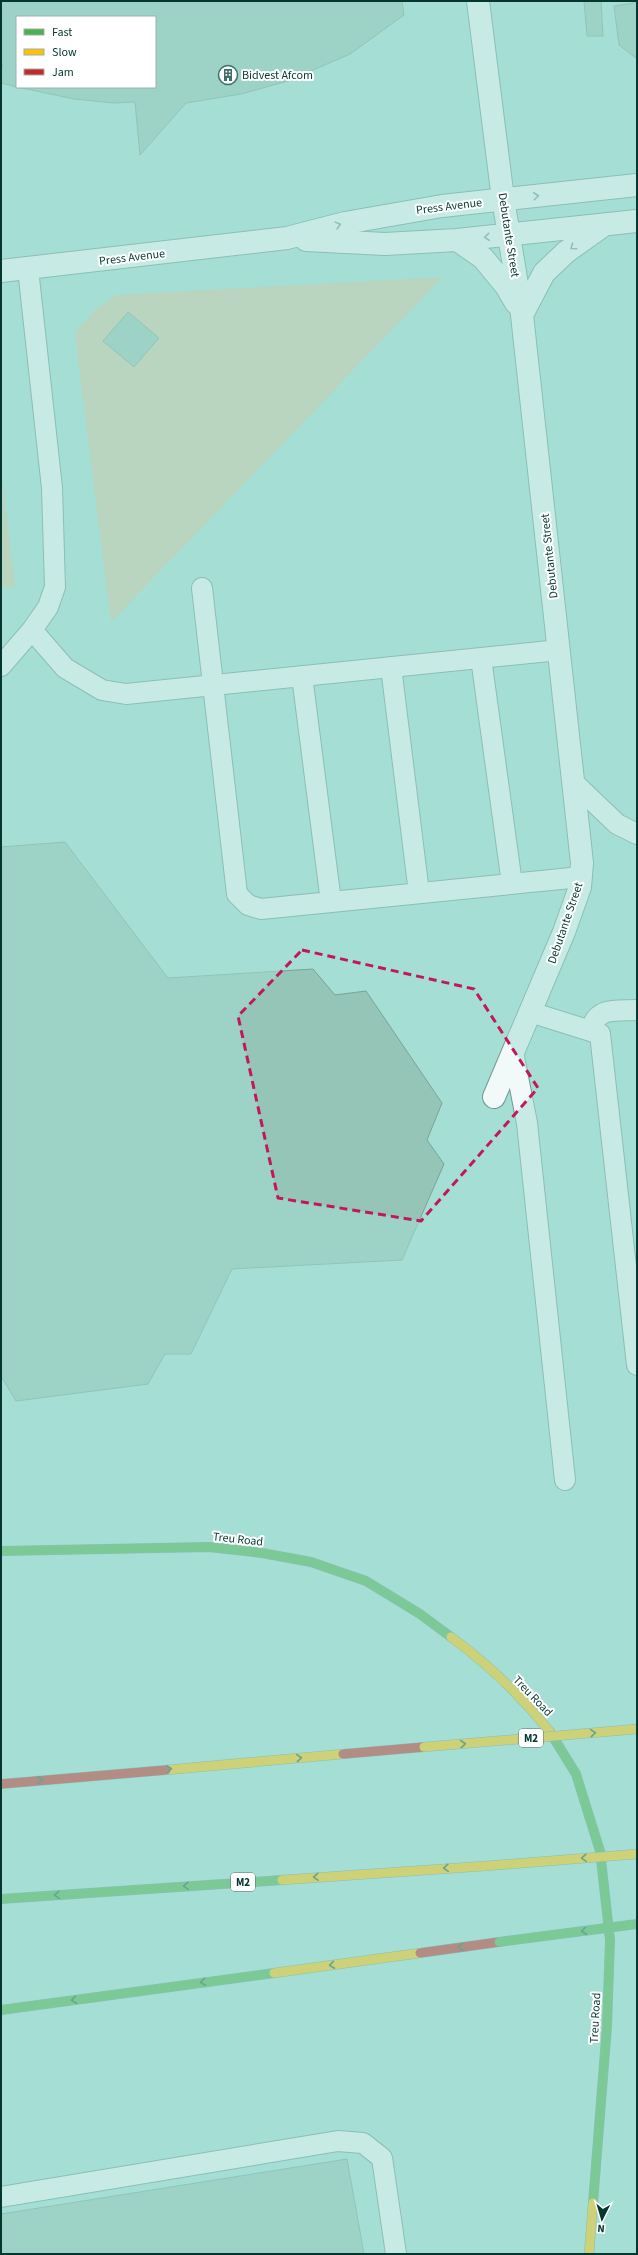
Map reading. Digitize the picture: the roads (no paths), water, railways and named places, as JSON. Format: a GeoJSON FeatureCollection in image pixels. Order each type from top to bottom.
{"type":"FeatureCollection","features":[{"type":"Feature","properties":{"kind":"main road","name":"Treu Road"},"geometry":{"type":"LineString","coordinates":[[1,1551],[209,1547],[262,1553],[311,1562],[366,1581],[420,1614],[469,1650],[516,1694],[550,1731],[576,1774],[600,1851],[610,1940],[607,2026],[589,2254]]}},
{"type":"Feature","properties":{"kind":"main road","name":"M2"},"geometry":{"type":"LineString","coordinates":[[1,1784],[637,1729]]}},
{"type":"Feature","properties":{"kind":"main road","name":"M2"},"geometry":{"type":"LineString","coordinates":[[1,1899],[637,1854]]}},
{"type":"Feature","properties":{"kind":"main road"},"geometry":{"type":"LineString","coordinates":[[1,2010],[637,1924]]}},
{"type":"Feature","properties":{"kind":"street","name":"Debutante Street"},"geometry":{"type":"LineString","coordinates":[[478,1],[508,235],[522,315],[582,863],[580,887],[564,932],[494,1097]]}},
{"type":"Feature","properties":{"kind":"street","name":"Press Avenue"},"geometry":{"type":"LineString","coordinates":[[1,271],[287,238],[387,214],[503,199],[637,186]]}},
{"type":"Feature","properties":{"kind":"street","name":"Press Avenue"},"geometry":{"type":"LineString","coordinates":[[287,238],[386,244],[457,240],[637,221]]}},
{"type":"Feature","properties":{"kind":"street"},"geometry":{"type":"LineString","coordinates":[[522,315],[544,273],[566,252],[605,224]]}},
{"type":"Feature","properties":{"kind":"street"},"geometry":{"type":"LineString","coordinates":[[457,240],[483,258],[506,286],[522,315]]}},
{"type":"Feature","properties":{"kind":"lane"},"geometry":{"type":"LineString","coordinates":[[1,666],[32,630],[48,607],[55,586],[52,488],[28,269]]}},
{"type":"Feature","properties":{"kind":"lane"},"geometry":{"type":"LineString","coordinates":[[202,588],[237,894],[248,905],[262,909],[580,877]]}},
{"type":"Feature","properties":{"kind":"lane"},"geometry":{"type":"LineString","coordinates":[[32,630],[64,668],[102,690],[126,694],[559,650]]}},
{"type":"Feature","properties":{"kind":"lane"},"geometry":{"type":"LineString","coordinates":[[481,658],[512,884]]}},
{"type":"Feature","properties":{"kind":"lane"},"geometry":{"type":"LineString","coordinates":[[391,667],[419,893]]}},
{"type":"Feature","properties":{"kind":"lane"},"geometry":{"type":"LineString","coordinates":[[302,676],[331,902]]}},
{"type":"Feature","properties":{"kind":"lane"},"geometry":{"type":"LineString","coordinates":[[573,782],[617,824],[637,834]]}},
{"type":"Feature","properties":{"kind":"lane"},"geometry":{"type":"LineString","coordinates":[[591,1029],[593,1020],[601,1013],[637,1010]]}},
{"type":"Feature","properties":{"kind":"lane"},"geometry":{"type":"LineString","coordinates":[[530,1012],[591,1029],[600,1034],[637,1365]]}},
{"type":"Feature","properties":{"kind":"lane"},"geometry":{"type":"LineString","coordinates":[[513,1052],[527,1123],[565,1480]]}},
{"type":"Feature","properties":{"kind":"lane"},"geometry":{"type":"LineString","coordinates":[[1,2197],[338,2141],[363,2143],[382,2158],[396,2254]]}},
{"type":"Feature","properties":{"kind":"place","name":"Bidvest Afcom"},"geometry":{"type":"Point","coordinates":[228,75]}}]}
